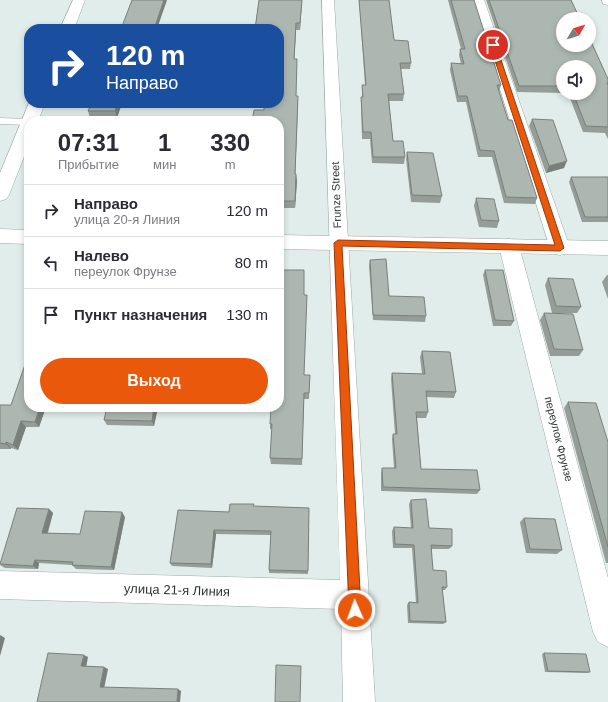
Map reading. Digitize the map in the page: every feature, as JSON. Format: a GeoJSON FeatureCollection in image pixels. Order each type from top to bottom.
{"type":"FeatureCollection","features":[{"type":"Feature","properties":{"kind":"street"},"geometry":{"type":"LineString","coordinates":[[69,24],[79,0]]}},
{"type":"Feature","properties":{"kind":"street","name":"Frunze Street"},"geometry":{"type":"LineString","coordinates":[[328,0],[359,702]]}},
{"type":"Feature","properties":{"kind":"street"},"geometry":{"type":"LineString","coordinates":[[478,0],[560,248]]}},
{"type":"Feature","properties":{"kind":"street"},"geometry":{"type":"LineString","coordinates":[[0,195],[24,135]]}},
{"type":"Feature","properties":{"kind":"street"},"geometry":{"type":"LineString","coordinates":[[0,236],[24,237]]}},
{"type":"Feature","properties":{"kind":"street"},"geometry":{"type":"LineString","coordinates":[[284,242],[608,248]]}},
{"type":"Feature","properties":{"kind":"street","name":"переулок Фрунзе"},"geometry":{"type":"LineString","coordinates":[[509,246],[608,632]]}},
{"type":"Feature","properties":{"kind":"street","name":"улица 21-я Линия"},"geometry":{"type":"LineString","coordinates":[[0,585],[355,595]]}},
{"type":"Feature","properties":{"kind":"lane"},"geometry":{"type":"LineString","coordinates":[[0,121],[24,122]]}},
{"type":"Feature","properties":{"kind":"building"},"geometry":{"type":"Polygon","coordinates":[[[132,0],[164,0],[156,24],[123,24],[132,0]]]}},
{"type":"Feature","properties":{"kind":"building"},"geometry":{"type":"Polygon","coordinates":[[[259,0],[302,0],[300,23],[296,23],[294,59],[297,59],[296,96],[298,96],[295,201],[284,201],[284,116],[253,116],[254,110],[264,110],[264,108],[284,108],[284,24],[256,24],[259,0]]]}},
{"type":"Feature","properties":{"kind":"building"},"geometry":{"type":"Polygon","coordinates":[[[359,0],[389,0],[394,40],[408,41],[411,63],[400,63],[404,94],[388,94],[393,141],[403,141],[405,157],[373,157],[371,132],[363,132],[361,97],[363,97],[362,85],[366,85],[359,0]]]}},
{"type":"Feature","properties":{"kind":"building"},"geometry":{"type":"Polygon","coordinates":[[[451,0],[474,0],[501,85],[497,85],[508,120],[512,120],[537,198],[506,197],[494,151],[480,150],[467,96],[458,96],[451,63],[464,64],[460,49],[465,49],[451,0]]]}},
{"type":"Feature","properties":{"kind":"building"},"geometry":{"type":"Polygon","coordinates":[[[489,0],[571,0],[577,12],[556,12],[556,52],[596,52],[608,79],[608,127],[586,126],[576,100],[596,100],[596,60],[556,60],[556,86],[519,86],[489,0]]]}},
{"type":"Feature","properties":{"kind":"building"},"geometry":{"type":"Polygon","coordinates":[[[90,108],[116,108],[115,111],[88,111],[90,108]]]}},
{"type":"Feature","properties":{"kind":"building"},"geometry":{"type":"Polygon","coordinates":[[[532,119],[553,120],[567,161],[549,166],[532,119]]]}},
{"type":"Feature","properties":{"kind":"building"},"geometry":{"type":"Polygon","coordinates":[[[407,152],[433,153],[442,196],[412,195],[407,152]]]}},
{"type":"Feature","properties":{"kind":"building"},"geometry":{"type":"Polygon","coordinates":[[[571,177],[608,177],[608,217],[585,217],[571,177]]]}},
{"type":"Feature","properties":{"kind":"building"},"geometry":{"type":"Polygon","coordinates":[[[476,198],[494,199],[499,221],[481,220],[476,198]]]}},
{"type":"Feature","properties":{"kind":"building"},"geometry":{"type":"Polygon","coordinates":[[[386,259],[389,296],[424,297],[426,316],[373,315],[370,260],[386,259]]]}},
{"type":"Feature","properties":{"kind":"building"},"geometry":{"type":"Polygon","coordinates":[[[284,270],[304,270],[304,295],[307,295],[304,375],[310,375],[309,393],[304,393],[302,459],[270,458],[272,424],[270,424],[271,412],[284,412],[284,270]]]}},
{"type":"Feature","properties":{"kind":"building"},"geometry":{"type":"Polygon","coordinates":[[[485,270],[503,270],[514,321],[495,320],[485,270]]]}},
{"type":"Feature","properties":{"kind":"building"},"geometry":{"type":"Polygon","coordinates":[[[548,278],[573,279],[581,307],[556,306],[548,278]]]}},
{"type":"Feature","properties":{"kind":"building"},"geometry":{"type":"Polygon","coordinates":[[[544,313],[573,314],[583,350],[554,349],[544,313]]]}},
{"type":"Feature","properties":{"kind":"building"},"geometry":{"type":"Polygon","coordinates":[[[422,351],[450,352],[456,392],[426,391],[428,412],[416,412],[421,469],[477,470],[480,490],[383,487],[382,468],[396,468],[393,434],[397,434],[392,373],[425,374],[422,351]]]}},
{"type":"Feature","properties":{"kind":"building"},"geometry":{"type":"Polygon","coordinates":[[[24,368],[24,412],[38,412],[35,422],[21,421],[13,445],[6,442],[6,444],[0,443],[0,405],[11,405],[24,368]]]}},
{"type":"Feature","properties":{"kind":"building"},"geometry":{"type":"Polygon","coordinates":[[[568,402],[596,403],[608,442],[608,547],[568,402]]]}},
{"type":"Feature","properties":{"kind":"building"},"geometry":{"type":"Polygon","coordinates":[[[106,412],[153,412],[152,421],[104,420],[106,412]]]}},
{"type":"Feature","properties":{"kind":"building"},"geometry":{"type":"Polygon","coordinates":[[[426,499],[429,528],[452,529],[452,546],[431,545],[433,570],[446,571],[447,587],[442,587],[446,622],[410,621],[409,602],[418,603],[414,545],[395,544],[394,527],[413,528],[411,500],[426,499]]]}},
{"type":"Feature","properties":{"kind":"building"},"geometry":{"type":"Polygon","coordinates":[[[230,504],[254,504],[253,506],[309,508],[308,571],[269,570],[271,531],[214,530],[211,564],[170,563],[178,510],[229,512],[230,504]]]}},
{"type":"Feature","properties":{"kind":"building"},"geometry":{"type":"Polygon","coordinates":[[[17,508],[49,509],[42,533],[80,534],[85,511],[122,512],[111,567],[72,565],[73,562],[35,560],[33,566],[0,564],[17,508]]]}},
{"type":"Feature","properties":{"kind":"building"},"geometry":{"type":"Polygon","coordinates":[[[524,518],[555,519],[562,550],[530,549],[524,518]]]}},
{"type":"Feature","properties":{"kind":"building"},"geometry":{"type":"Polygon","coordinates":[[[48,653],[84,655],[81,666],[104,667],[100,687],[178,689],[177,702],[37,702],[48,653]]]}},
{"type":"Feature","properties":{"kind":"building"},"geometry":{"type":"Polygon","coordinates":[[[544,653],[586,654],[590,672],[548,671],[544,653]]]}},
{"type":"Feature","properties":{"kind":"building"},"geometry":{"type":"Polygon","coordinates":[[[276,665],[301,666],[300,702],[275,702],[276,665]]]}},
{"type":"Feature","properties":{"kind":"route"},"geometry":{"type":"LineString","coordinates":[[355,610],[338,243],[560,248],[493,45]]}}]}
